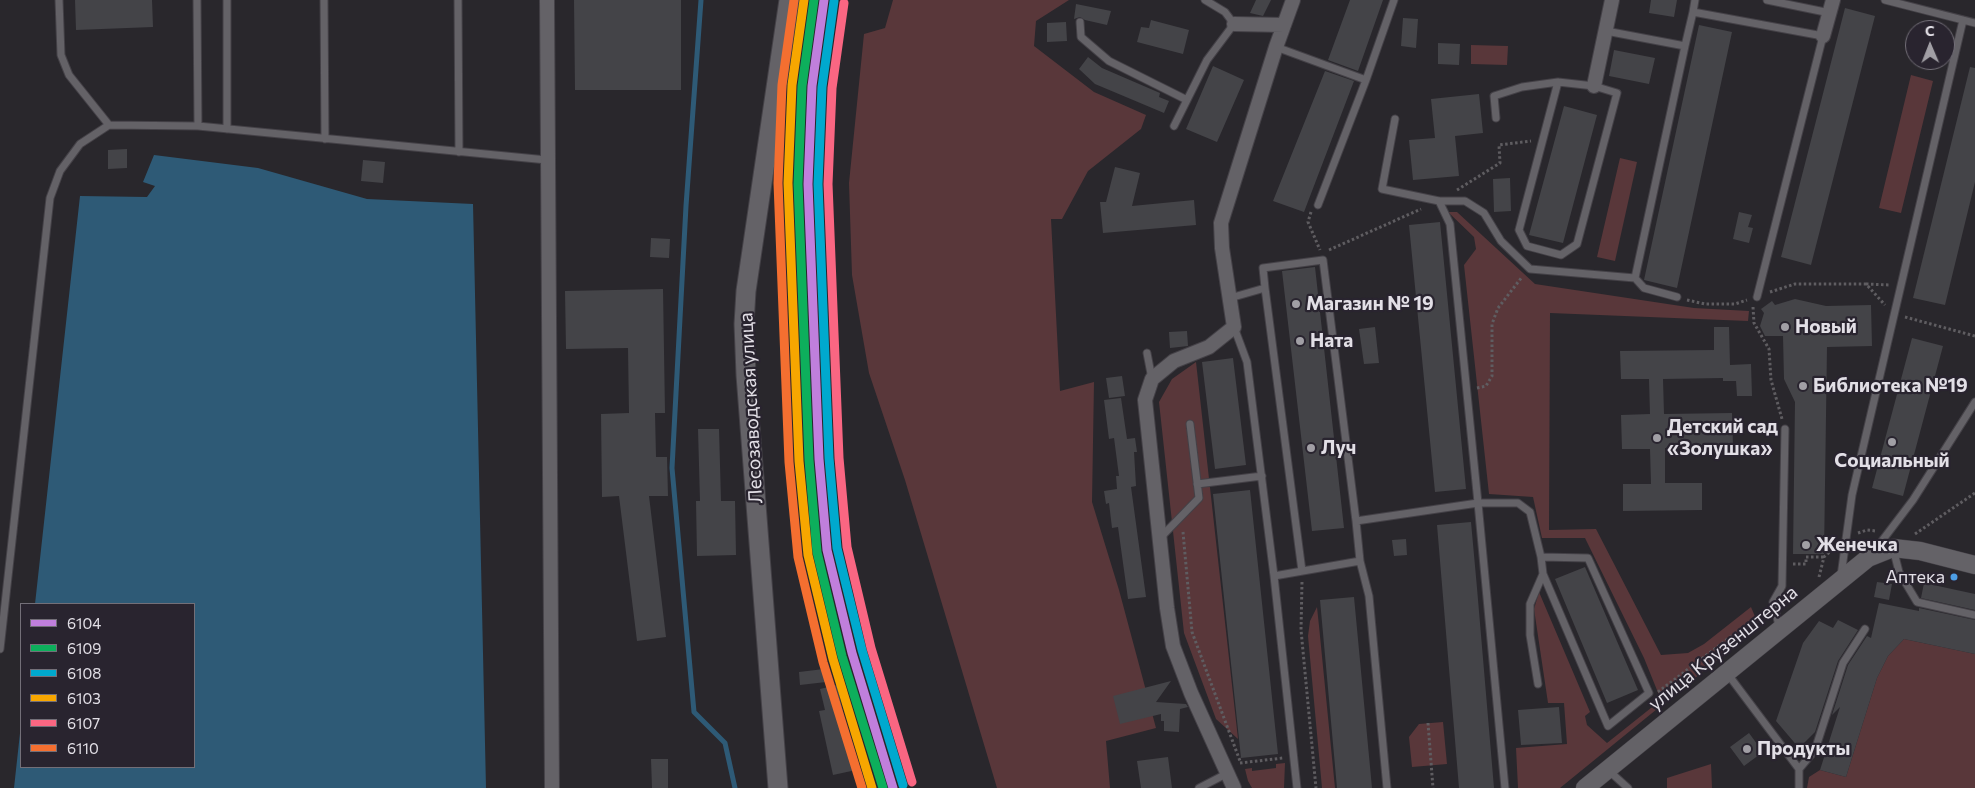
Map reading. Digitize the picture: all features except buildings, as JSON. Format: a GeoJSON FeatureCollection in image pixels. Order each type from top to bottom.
{"type":"FeatureCollection","features":[{"type":"Feature","properties":{"kind":"main road","name":"Лесозаводская улица"},"geometry":{"type":"LineString","coordinates":[[778,788],[746,375],[744,324],[746,290],[789,0]]}},
{"type":"Feature","properties":{"kind":"street"},"geometry":{"type":"LineString","coordinates":[[547,0],[552,788]]}},
{"type":"Feature","properties":{"kind":"street"},"geometry":{"type":"LineString","coordinates":[[1234,788],[1224,769],[1173,646],[1159,538],[1145,400],[1152,379],[1174,362],[1210,347],[1234,327],[1222,248],[1221,223],[1276,47],[1293,0]]}},
{"type":"Feature","properties":{"kind":"street"},"geometry":{"type":"LineString","coordinates":[[1594,86],[1612,0]]}},
{"type":"Feature","properties":{"kind":"street"},"geometry":{"type":"LineString","coordinates":[[1823,36],[1831,6]]}},
{"type":"Feature","properties":{"kind":"street"},"geometry":{"type":"LineString","coordinates":[[1234,24],[1284,25]]}},
{"type":"Feature","properties":{"kind":"street"},"geometry":{"type":"LineString","coordinates":[[1893,548],[1920,551],[1975,565]]}},
{"type":"Feature","properties":{"kind":"street","name":"улица Крузенштерна"},"geometry":{"type":"LineString","coordinates":[[1585,788],[1727,672],[1771,628],[1841,580],[1868,558],[1893,548]]}},
{"type":"Feature","properties":{"kind":"lane"},"geometry":{"type":"LineString","coordinates":[[59,0],[61,55],[68,75],[109,125]]}},
{"type":"Feature","properties":{"kind":"lane"},"geometry":{"type":"LineString","coordinates":[[197,0],[198,126]]}},
{"type":"Feature","properties":{"kind":"lane"},"geometry":{"type":"LineString","coordinates":[[227,0],[227,129]]}},
{"type":"Feature","properties":{"kind":"lane"},"geometry":{"type":"LineString","coordinates":[[324,0],[325,138]]}},
{"type":"Feature","properties":{"kind":"lane"},"geometry":{"type":"LineString","coordinates":[[458,0],[459,152]]}},
{"type":"Feature","properties":{"kind":"lane"},"geometry":{"type":"LineString","coordinates":[[1174,126],[1207,60],[1234,24],[1225,12],[1205,0]]}},
{"type":"Feature","properties":{"kind":"lane"},"geometry":{"type":"LineString","coordinates":[[1318,205],[1366,80],[1394,0]]}},
{"type":"Feature","properties":{"kind":"lane"},"geometry":{"type":"LineString","coordinates":[[1635,278],[1695,0]]}},
{"type":"Feature","properties":{"kind":"lane"},"geometry":{"type":"LineString","coordinates":[[1767,0],[1831,6]]}},
{"type":"Feature","properties":{"kind":"lane"},"geometry":{"type":"LineString","coordinates":[[1885,0],[1975,23]]}},
{"type":"Feature","properties":{"kind":"lane"},"geometry":{"type":"LineString","coordinates":[[1693,12],[1823,36],[1757,297]]}},
{"type":"Feature","properties":{"kind":"lane"},"geometry":{"type":"LineString","coordinates":[[1841,580],[1852,495],[1963,20]]}},
{"type":"Feature","properties":{"kind":"lane"},"geometry":{"type":"LineString","coordinates":[[1080,22],[1081,37],[1109,61],[1187,100]]}},
{"type":"Feature","properties":{"kind":"lane"},"geometry":{"type":"LineString","coordinates":[[1606,31],[1685,46]]}},
{"type":"Feature","properties":{"kind":"lane"},"geometry":{"type":"LineString","coordinates":[[1276,47],[1366,80]]}},
{"type":"Feature","properties":{"kind":"lane"},"geometry":{"type":"LineString","coordinates":[[1496,118],[1494,96],[1522,87],[1558,82],[1594,86],[1617,92],[1577,244],[1561,255],[1527,246],[1519,230],[1558,82]]}},
{"type":"Feature","properties":{"kind":"lane"},"geometry":{"type":"LineString","coordinates":[[1395,119],[1382,189],[1439,201],[1465,201],[1484,213],[1501,241],[1530,269],[1635,278],[1644,288],[1677,297]]}},
{"type":"Feature","properties":{"kind":"lane"},"geometry":{"type":"LineString","coordinates":[[0,649],[50,198],[60,171],[80,144],[109,125],[198,126],[547,160]]}},
{"type":"Feature","properties":{"kind":"lane"},"geometry":{"type":"LineString","coordinates":[[1439,201],[1450,224],[1505,788]]}},
{"type":"Feature","properties":{"kind":"lane"},"geometry":{"type":"LineString","coordinates":[[1302,571],[1263,268],[1323,260],[1360,561],[1369,596],[1387,788]]}},
{"type":"Feature","properties":{"kind":"lane"},"geometry":{"type":"LineString","coordinates":[[1230,298],[1265,288]]}},
{"type":"Feature","properties":{"kind":"lane"},"geometry":{"type":"LineString","coordinates":[[1234,327],[1247,362],[1274,576],[1297,788]]}},
{"type":"Feature","properties":{"kind":"lane"},"geometry":{"type":"LineString","coordinates":[[1147,353],[1152,379]]}},
{"type":"Feature","properties":{"kind":"lane"},"geometry":{"type":"LineString","coordinates":[[1868,558],[1913,500],[1975,402]]}},
{"type":"Feature","properties":{"kind":"lane"},"geometry":{"type":"LineString","coordinates":[[1159,538],[1199,498],[1190,424]]}},
{"type":"Feature","properties":{"kind":"lane"},"geometry":{"type":"LineString","coordinates":[[1771,628],[1773,602],[1782,586],[1785,429]]}},
{"type":"Feature","properties":{"kind":"lane"},"geometry":{"type":"LineString","coordinates":[[1197,484],[1262,476]]}},
{"type":"Feature","properties":{"kind":"lane"},"geometry":{"type":"LineString","coordinates":[[1356,522],[1478,503],[1518,503],[1530,512],[1541,557],[1543,574],[1608,726],[1648,693],[1588,558],[1541,557]]}},
{"type":"Feature","properties":{"kind":"lane"},"geometry":{"type":"LineString","coordinates":[[1893,548],[1899,572],[1917,602],[1975,614]]}},
{"type":"Feature","properties":{"kind":"lane"},"geometry":{"type":"LineString","coordinates":[[1274,576],[1360,561]]}},
{"type":"Feature","properties":{"kind":"lane"},"geometry":{"type":"LineString","coordinates":[[1538,684],[1530,635],[1530,604],[1543,574]]}},
{"type":"Feature","properties":{"kind":"lane"},"geometry":{"type":"LineString","coordinates":[[1799,769],[1815,750],[1842,663],[1865,629]]}},
{"type":"Feature","properties":{"kind":"lane"},"geometry":{"type":"LineString","coordinates":[[1727,672],[1799,769],[1799,788]]}},
{"type":"Feature","properties":{"kind":"lane"},"geometry":{"type":"LineString","coordinates":[[1200,788],[1224,769]]}},
{"type":"Feature","properties":{"kind":"lane"},"geometry":{"type":"LineString","coordinates":[[1608,770],[1627,788]]}},
{"type":"Feature","properties":{"kind":"path"},"geometry":{"type":"LineString","coordinates":[[1312,210],[1308,222],[1321,254],[1439,201],[1500,163],[1499,145],[1543,139]]}},
{"type":"Feature","properties":{"kind":"path"},"geometry":{"type":"LineString","coordinates":[[1467,390],[1486,386],[1492,376],[1492,324],[1498,308],[1519,281]]}},
{"type":"Feature","properties":{"kind":"path"},"geometry":{"type":"LineString","coordinates":[[1795,284],[1901,285]]}},
{"type":"Feature","properties":{"kind":"path"},"geometry":{"type":"LineString","coordinates":[[1866,284],[1894,315],[1975,336]]}},
{"type":"Feature","properties":{"kind":"path"},"geometry":{"type":"LineString","coordinates":[[1677,297],[1705,304]]}},
{"type":"Feature","properties":{"kind":"path"},"geometry":{"type":"LineString","coordinates":[[1757,297],[1752,308],[1754,323],[1770,349],[1771,380],[1785,429]]}},
{"type":"Feature","properties":{"kind":"path"},"geometry":{"type":"LineString","coordinates":[[1914,534],[1975,493]]}},
{"type":"Feature","properties":{"kind":"path"},"geometry":{"type":"LineString","coordinates":[[1181,516],[1192,632],[1241,763]]}},
{"type":"Feature","properties":{"kind":"path"},"geometry":{"type":"LineString","coordinates":[[1806,564],[1806,557],[1824,557]]}},
{"type":"Feature","properties":{"kind":"path"},"geometry":{"type":"LineString","coordinates":[[1302,571],[1301,630],[1316,788]]}},
{"type":"Feature","properties":{"kind":"path"},"geometry":{"type":"LineString","coordinates":[[1656,694],[1758,616],[1771,628]]}},
{"type":"Feature","properties":{"kind":"path"},"geometry":{"type":"LineString","coordinates":[[1428,723],[1433,788]]}},
{"type":"Feature","properties":{"kind":"path"},"geometry":{"type":"LineString","coordinates":[[1224,769],[1241,763],[1294,757]]}},
{"type":"Feature","properties":{"kind":"shaded area"},"geometry":{"type":"Polygon","coordinates":[[[893,0],[1069,0],[1036,21],[1034,46],[1094,92],[1146,115],[1141,129],[1088,171],[1062,219],[1051,219],[1060,391],[1094,382],[1092,502],[1119,590],[1156,728],[1106,741],[1110,788],[997,788],[905,480],[869,373],[852,275],[849,183],[864,34],[885,28],[893,0]]]}},
{"type":"Feature","properties":{"kind":"shaded area"},"geometry":{"type":"Polygon","coordinates":[[[1471,45],[1508,46],[1507,65],[1471,64],[1471,45]]]}},
{"type":"Feature","properties":{"kind":"shaded area"},"geometry":{"type":"Polygon","coordinates":[[[1911,75],[1933,81],[1901,213],[1879,208],[1911,75]]]}},
{"type":"Feature","properties":{"kind":"shaded area"},"geometry":{"type":"Polygon","coordinates":[[[1620,158],[1637,162],[1615,261],[1597,257],[1620,158]]]}},
{"type":"Feature","properties":{"kind":"shaded area"},"geometry":{"type":"Polygon","coordinates":[[[1448,212],[1457,212],[1535,284],[1694,308],[1749,311],[1748,321],[1550,313],[1549,530],[1596,529],[1661,655],[1688,653],[1704,644],[1751,607],[1759,626],[1560,788],[1518,788],[1516,748],[1567,744],[1564,703],[1548,703],[1534,609],[1539,592],[1590,712],[1585,716],[1587,725],[1607,743],[1661,700],[1644,658],[1585,538],[1542,538],[1533,497],[1489,494],[1464,265],[1476,249],[1474,237],[1448,212]]]}},
{"type":"Feature","properties":{"kind":"shaded area"},"geometry":{"type":"Polygon","coordinates":[[[1196,362],[1238,739],[1216,719],[1184,633],[1159,402],[1172,379],[1196,362]]]}},
{"type":"Feature","properties":{"kind":"shaded area"},"geometry":{"type":"Polygon","coordinates":[[[1317,607],[1335,788],[1322,788],[1308,636],[1310,621],[1317,607]]]}},
{"type":"Feature","properties":{"kind":"shaded area"},"geometry":{"type":"Polygon","coordinates":[[[1904,639],[1975,654],[1975,788],[1807,788],[1809,777],[1820,770],[1846,777],[1877,678],[1888,656],[1904,639]]]}},
{"type":"Feature","properties":{"kind":"shaded area"},"geometry":{"type":"Polygon","coordinates":[[[1443,722],[1447,764],[1412,767],[1409,737],[1419,724],[1443,722]]]}},
{"type":"Feature","properties":{"kind":"shaded area"},"geometry":{"type":"Polygon","coordinates":[[[1285,763],[1284,788],[1252,788],[1245,769],[1252,768],[1252,771],[1276,768],[1276,764],[1285,763]]]}},
{"type":"Feature","properties":{"kind":"shaded area"},"geometry":{"type":"Polygon","coordinates":[[[1711,764],[1712,788],[1667,788],[1667,778],[1711,764]]]}},
{"type":"Feature","properties":{"kind":"water"},"geometry":{"type":"Polygon","coordinates":[[[154,155],[258,168],[367,199],[473,204],[486,788],[14,788],[20,733],[20,768],[195,768],[195,603],[35,603],[80,196],[147,197],[155,186],[143,182],[154,155]]]}},
{"type":"Feature","properties":{"kind":"waterway"},"geometry":{"type":"LineString","coordinates":[[701,0],[686,206],[672,468],[694,712],[725,743],[735,788]]}},
{"type":"Feature","properties":{"kind":"transit line","name":"6110"},"geometry":{"type":"LineString","coordinates":[[794,0],[782,85],[778,183],[789,462],[798,557],[823,662],[862,788]]}},
{"type":"Feature","properties":{"kind":"transit line","name":"6103"},"geometry":{"type":"LineString","coordinates":[[804,0],[792,85],[788,183],[799,461],[808,555],[833,659],[872,788]]}},
{"type":"Feature","properties":{"kind":"transit line","name":"6109"},"geometry":{"type":"LineString","coordinates":[[814,0],[802,86],[798,184],[809,460],[817,552],[842,656],[883,788]]}},
{"type":"Feature","properties":{"kind":"transit line","name":"6104"},"geometry":{"type":"LineString","coordinates":[[824,0],[812,86],[808,184],[819,459],[827,550],[852,653],[893,788]]}},
{"type":"Feature","properties":{"kind":"transit line","name":"6108"},"geometry":{"type":"LineString","coordinates":[[834,1],[822,87],[818,184],[829,458],[837,548],[862,650],[903,785]]}},
{"type":"Feature","properties":{"kind":"transit line","name":"6107"},"geometry":{"type":"LineString","coordinates":[[844,3],[832,88],[828,184],[839,458],[847,547],[871,648],[912,782]]}},
{"type":"Feature","properties":{"kind":"place","name":"Магазин № 19"},"geometry":{"type":"Point","coordinates":[1296,304]}},
{"type":"Feature","properties":{"kind":"place","name":"Новый"},"geometry":{"type":"Point","coordinates":[1785,327]}},
{"type":"Feature","properties":{"kind":"place","name":"Ната"},"geometry":{"type":"Point","coordinates":[1300,341]}},
{"type":"Feature","properties":{"kind":"place","name":"Библиотека №19"},"geometry":{"type":"Point","coordinates":[1803,386]}},
{"type":"Feature","properties":{"kind":"place","name":"Детский сад «Золушка»"},"geometry":{"type":"Point","coordinates":[1657,438]}},
{"type":"Feature","properties":{"kind":"place","name":"Социальный"},"geometry":{"type":"Point","coordinates":[1892,442]}},
{"type":"Feature","properties":{"kind":"place","name":"Луч"},"geometry":{"type":"Point","coordinates":[1311,448]}},
{"type":"Feature","properties":{"kind":"place","name":"Женечка"},"geometry":{"type":"Point","coordinates":[1806,545]}},
{"type":"Feature","properties":{"kind":"place","name":"Аптека"},"geometry":{"type":"Point","coordinates":[1954,577]}},
{"type":"Feature","properties":{"kind":"place","name":"Продукты"},"geometry":{"type":"Point","coordinates":[1747,749]}}]}
